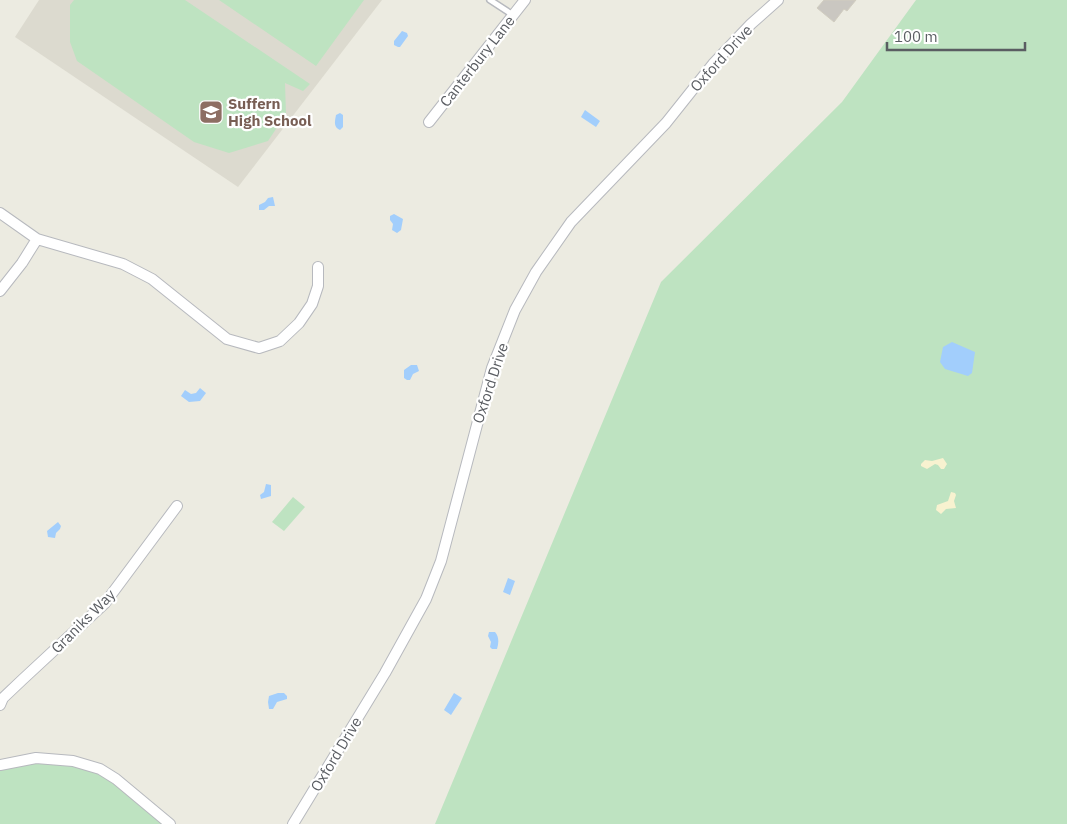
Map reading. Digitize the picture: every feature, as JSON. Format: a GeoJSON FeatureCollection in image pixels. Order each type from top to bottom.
{"type":"FeatureCollection","features":[{"type":"Feature","properties":{"kind":"street","name":"Canterbury Lane"},"geometry":{"type":"LineString","coordinates":[[429,122],[525,0]]}},
{"type":"Feature","properties":{"kind":"street","name":"Oxford Drive"},"geometry":{"type":"LineString","coordinates":[[293,824],[385,673],[426,598],[441,561],[492,368],[515,310],[536,272],[571,222],[666,123],[713,64],[778,0]]}},
{"type":"Feature","properties":{"kind":"street"},"geometry":{"type":"LineString","coordinates":[[0,212],[37,239],[123,264],[152,279],[227,339],[259,348],[280,341],[299,323],[312,304],[318,286],[318,267]]}},
{"type":"Feature","properties":{"kind":"street"},"geometry":{"type":"LineString","coordinates":[[0,291],[22,263],[37,239]]}},
{"type":"Feature","properties":{"kind":"street","name":"Graniks Way"},"geometry":{"type":"LineString","coordinates":[[0,706],[3,698],[105,603],[177,506]]}},
{"type":"Feature","properties":{"kind":"street"},"geometry":{"type":"LineString","coordinates":[[1,762],[36,758],[73,761],[100,769],[170,824]]}},
{"type":"Feature","properties":{"kind":"lane"},"geometry":{"type":"LineString","coordinates":[[490,0],[513,15]]}},
{"type":"Feature","properties":{"kind":"shaded area","name":"Suffern High School"},"geometry":{"type":"Polygon","coordinates":[[[39,0],[382,0],[238,187],[15,37],[39,0]]]}},
{"type":"Feature","properties":{"kind":"green space"},"geometry":{"type":"Polygon","coordinates":[[[74,0],[185,0],[310,84],[303,91],[285,83],[286,114],[268,141],[229,153],[194,142],[77,61],[70,42],[70,5],[74,0]]]}},
{"type":"Feature","properties":{"kind":"green space"},"geometry":{"type":"Polygon","coordinates":[[[219,0],[364,0],[316,66],[219,0]]]}},
{"type":"Feature","properties":{"kind":"green space"},"geometry":{"type":"Polygon","coordinates":[[[916,0],[1067,0],[1067,824],[435,824],[661,282],[842,102],[916,0]]]}},
{"type":"Feature","properties":{"kind":"green space"},"geometry":{"type":"Polygon","coordinates":[[[293,497],[305,507],[284,531],[272,522],[293,497]]]}},
{"type":"Feature","properties":{"kind":"green space"},"geometry":{"type":"Polygon","coordinates":[[[36,758],[100,769],[170,824],[0,824],[0,765],[36,758]]]}},
{"type":"Feature","properties":{"kind":"sand"},"geometry":{"type":"Polygon","coordinates":[[[943,458],[947,464],[944,469],[935,464],[927,469],[921,466],[925,460],[932,461],[943,458]]]}},
{"type":"Feature","properties":{"kind":"sand"},"geometry":{"type":"Polygon","coordinates":[[[951,492],[956,495],[954,501],[956,508],[946,509],[941,514],[936,510],[937,505],[948,501],[951,492]]]}},
{"type":"Feature","properties":{"kind":"water"},"geometry":{"type":"Polygon","coordinates":[[[402,31],[407,33],[408,36],[398,47],[394,45],[394,41],[402,31]]]}},
{"type":"Feature","properties":{"kind":"water"},"geometry":{"type":"Polygon","coordinates":[[[585,110],[600,121],[596,127],[581,117],[585,110]]]}},
{"type":"Feature","properties":{"kind":"water"},"geometry":{"type":"Polygon","coordinates":[[[340,113],[343,115],[343,127],[340,130],[335,126],[335,122],[336,115],[340,113]]]}},
{"type":"Feature","properties":{"kind":"water"},"geometry":{"type":"Polygon","coordinates":[[[273,197],[275,206],[259,210],[259,205],[268,198],[273,197]]]}},
{"type":"Feature","properties":{"kind":"water"},"geometry":{"type":"Polygon","coordinates":[[[394,214],[403,219],[401,230],[397,233],[392,230],[393,224],[390,220],[390,216],[394,214]]]}},
{"type":"Feature","properties":{"kind":"water"},"geometry":{"type":"Polygon","coordinates":[[[952,342],[975,352],[972,373],[968,376],[945,369],[940,362],[943,347],[952,342]]]}},
{"type":"Feature","properties":{"kind":"water"},"geometry":{"type":"Polygon","coordinates":[[[411,365],[417,365],[419,371],[413,374],[410,380],[407,380],[404,378],[404,370],[411,365]]]}},
{"type":"Feature","properties":{"kind":"water"},"geometry":{"type":"Polygon","coordinates":[[[200,388],[206,393],[200,401],[189,402],[181,396],[185,390],[191,394],[196,393],[200,388]]]}},
{"type":"Feature","properties":{"kind":"water"},"geometry":{"type":"Polygon","coordinates":[[[266,484],[271,485],[271,496],[261,499],[260,495],[264,492],[266,484]]]}},
{"type":"Feature","properties":{"kind":"water"},"geometry":{"type":"Polygon","coordinates":[[[58,522],[61,526],[55,538],[48,537],[47,531],[58,522]]]}},
{"type":"Feature","properties":{"kind":"water"},"geometry":{"type":"Polygon","coordinates":[[[508,578],[515,581],[510,595],[503,592],[508,578]]]}},
{"type":"Feature","properties":{"kind":"water"},"geometry":{"type":"Polygon","coordinates":[[[489,632],[495,632],[497,636],[497,649],[490,647],[489,632]]]}},
{"type":"Feature","properties":{"kind":"water"},"geometry":{"type":"Polygon","coordinates":[[[284,693],[287,699],[277,702],[273,709],[269,709],[269,696],[284,693]]]}},
{"type":"Feature","properties":{"kind":"water"},"geometry":{"type":"Polygon","coordinates":[[[454,693],[462,698],[451,715],[444,710],[454,693]]]}},
{"type":"Feature","properties":{"kind":"building"},"geometry":{"type":"Polygon","coordinates":[[[824,0],[856,0],[847,11],[844,9],[834,22],[817,8],[824,0]]]}},
{"type":"Feature","properties":{"kind":"place","name":"Suffern High School"},"geometry":{"type":"Point","coordinates":[211,112]}}]}
